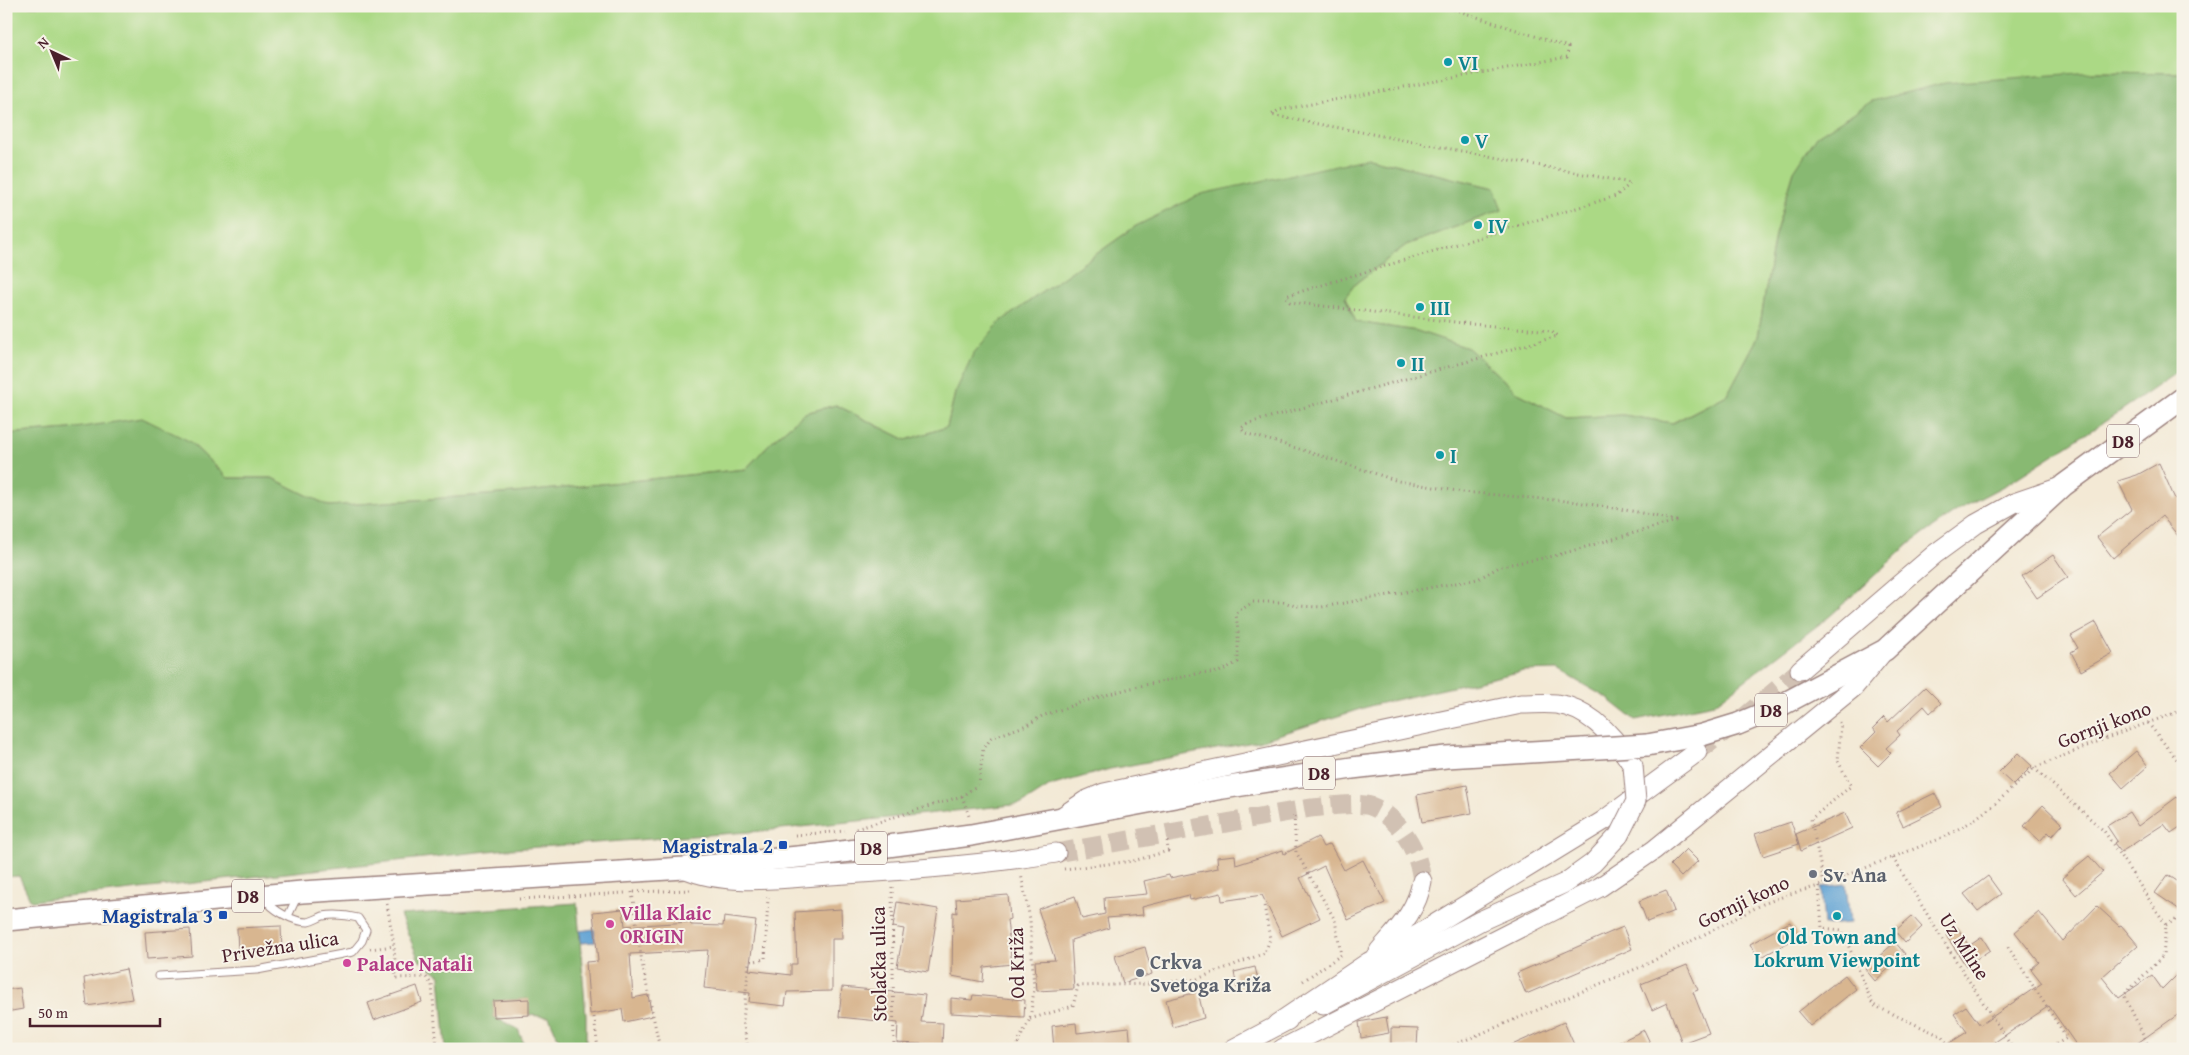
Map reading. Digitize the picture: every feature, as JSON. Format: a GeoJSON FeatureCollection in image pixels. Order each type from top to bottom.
{"type":"FeatureCollection","features":[{"type":"Feature","properties":{"kind":"main road","name":"D8"},"geometry":{"type":"LineString","coordinates":[[6,920],[302,892],[684,868],[908,844],[1057,821],[1223,788],[1352,768],[1446,757],[1647,745],[1702,735],[1738,724],[1782,705],[1885,650],[2064,485],[2183,398]]}},
{"type":"Feature","properties":{"kind":"main road"},"geometry":{"type":"LineString","coordinates":[[1800,670],[1935,554],[1976,524],[2014,503],[2064,485]]}},
{"type":"Feature","properties":{"kind":"main road"},"geometry":{"type":"LineString","coordinates":[[1282,1049],[1600,887],[1654,850],[1829,707],[1862,679],[1885,650]]}},
{"type":"Feature","properties":{"kind":"main road"},"geometry":{"type":"LineString","coordinates":[[1057,821],[1085,801],[1104,793],[1521,704],[1557,704],[1582,713],[1619,743],[1632,766],[1636,800],[1619,836],[1593,864],[1565,883],[1480,921],[1328,1002],[1277,1024]]}},
{"type":"Feature","properties":{"kind":"main road"},"geometry":{"type":"LineString","coordinates":[[1232,1049],[1277,1024],[1369,962],[1603,821],[1697,752]]}},
{"type":"Feature","properties":{"kind":"main road"},"geometry":{"type":"LineString","coordinates":[[684,868],[710,877],[732,879],[1056,862]]}},
{"type":"Feature","properties":{"kind":"main road"},"geometry":{"type":"LineString","coordinates":[[1369,962],[1413,910],[1420,893],[1422,881]]}},
{"type":"Feature","properties":{"kind":"lane","name":"Privežna ulica"},"geometry":{"type":"LineString","coordinates":[[288,916],[294,900],[302,892]]}},
{"type":"Feature","properties":{"kind":"lane","name":"Privežna ulica"},"geometry":{"type":"LineString","coordinates":[[159,976],[257,970],[353,952],[362,941],[366,930],[358,918],[343,914],[322,917],[308,922],[288,916],[270,906],[264,895]]}},
{"type":"Feature","properties":{"kind":"path"},"geometry":{"type":"LineString","coordinates":[[855,830],[962,796],[978,784],[983,765],[983,750],[991,738],[1027,725],[1042,716],[1131,688],[1196,674],[1219,672],[1238,662],[1236,613],[1253,602],[1284,602],[1295,606],[1322,607],[1478,579],[1501,566],[1554,556],[1676,522],[1637,512],[1577,502],[1463,492],[1398,481],[1244,433],[1240,428],[1249,423],[1558,336],[1552,330],[1471,324],[1290,302],[1286,296],[1616,196],[1631,183],[1271,115],[1279,110],[1567,57],[1568,47],[1450,8],[1380,7],[1382,6]]}},
{"type":"Feature","properties":{"kind":"path"},"geometry":{"type":"LineString","coordinates":[[1824,884],[1811,819],[1851,786],[1838,761],[1841,724],[1829,707]]}},
{"type":"Feature","properties":{"kind":"path","name":"Gornji kono"},"geometry":{"type":"LineString","coordinates":[[1444,1049],[1643,966],[1764,904],[1819,886],[1942,838],[1969,823],[1994,805],[2034,768],[2104,739],[2183,710]]}},
{"type":"Feature","properties":{"kind":"path"},"geometry":{"type":"LineString","coordinates":[[2148,724],[2183,767]]}},
{"type":"Feature","properties":{"kind":"path"},"geometry":{"type":"LineString","coordinates":[[2034,768],[2104,831],[2166,925],[2163,956],[2124,995],[2150,1049]]}},
{"type":"Feature","properties":{"kind":"path"},"geometry":{"type":"LineString","coordinates":[[1294,816],[1296,852],[1335,920],[1341,955],[1303,981]]}},
{"type":"Feature","properties":{"kind":"path"},"geometry":{"type":"LineString","coordinates":[[794,835],[846,830]]}},
{"type":"Feature","properties":{"kind":"path"},"geometry":{"type":"LineString","coordinates":[[1056,862],[1133,861],[1168,851],[1167,838]]}},
{"type":"Feature","properties":{"kind":"path","name":"Uz Mline"},"geometry":{"type":"LineString","coordinates":[[1894,858],[1944,942],[2014,1049]]}},
{"type":"Feature","properties":{"kind":"path","name":"Od Križa"},"geometry":{"type":"LineString","coordinates":[[1019,1049],[1018,1042],[1030,1019],[1034,990],[1030,919],[1021,874],[1030,873]]}},
{"type":"Feature","properties":{"kind":"path","name":"Stolačka ulica"},"geometry":{"type":"LineString","coordinates":[[891,879],[894,1049]]}},
{"type":"Feature","properties":{"kind":"path"},"geometry":{"type":"LineString","coordinates":[[385,886],[394,946],[396,978],[426,977],[432,985],[438,1049]]}},
{"type":"Feature","properties":{"kind":"path"},"geometry":{"type":"LineString","coordinates":[[1819,886],[1822,928],[1842,930],[1873,1005],[1941,1036],[1952,1049]]}},
{"type":"Feature","properties":{"kind":"path"},"geometry":{"type":"LineString","coordinates":[[632,892],[642,964],[660,1049]]}},
{"type":"Feature","properties":{"kind":"path"},"geometry":{"type":"LineString","coordinates":[[748,1049],[743,1021],[749,962],[765,960],[768,896]]}},
{"type":"Feature","properties":{"kind":"path"},"geometry":{"type":"LineString","coordinates":[[1030,1019],[1074,1006],[1078,986],[1148,984],[1198,979],[1265,953],[1270,939],[1264,904]]}},
{"type":"Feature","properties":{"kind":"path"},"geometry":{"type":"LineString","coordinates":[[2166,925],[2183,916]]}},
{"type":"Feature","properties":{"kind":"path"},"geometry":{"type":"LineString","coordinates":[[353,952],[394,946]]}},
{"type":"Feature","properties":{"kind":"path"},"geometry":{"type":"LineString","coordinates":[[2008,947],[2067,1038],[2055,1045],[2057,1049]]}},
{"type":"Feature","properties":{"kind":"path"},"geometry":{"type":"LineString","coordinates":[[594,1017],[598,1049]]}},
{"type":"Feature","properties":{"kind":"path"},"geometry":{"type":"LineString","coordinates":[[1777,1049],[1788,1044],[1791,1049]]}},
{"type":"Feature","properties":{"kind":"green space"},"geometry":{"type":"Polygon","coordinates":[[[6,6],[2183,6],[2183,73],[2093,72],[1794,171],[1775,235],[1758,337],[1727,395],[1672,423],[1623,415],[1566,418],[1518,393],[1468,348],[1417,331],[1356,322],[1345,297],[1356,283],[1406,245],[1502,210],[1494,188],[1369,158],[1136,226],[1000,322],[955,393],[947,427],[906,440],[836,405],[805,413],[771,442],[746,469],[515,493],[329,506],[272,478],[228,478],[189,441],[69,429],[6,434],[6,6]]]}},
{"type":"Feature","properties":{"kind":"green space"},"geometry":{"type":"Polygon","coordinates":[[[2093,72],[2183,73],[2183,368],[2109,419],[2009,483],[1958,510],[1909,544],[1830,616],[1714,704],[1635,720],[1607,698],[1558,670],[1523,671],[1373,705],[1259,741],[1110,769],[1050,786],[1022,804],[762,831],[497,850],[31,901],[19,876],[6,877],[6,434],[69,429],[142,418],[189,441],[228,478],[272,478],[329,506],[515,493],[746,469],[771,442],[805,413],[836,405],[906,440],[947,427],[955,393],[973,354],[1000,322],[1136,226],[1201,194],[1369,158],[1494,188],[1502,210],[1406,245],[1356,283],[1345,297],[1356,322],[1417,331],[1468,348],[1518,393],[1566,418],[1623,415],[1673,423],[1727,395],[1758,337],[1775,235],[1794,171],[1817,136],[1872,101],[1945,83],[2093,72]]]}},
{"type":"Feature","properties":{"kind":"green space"},"geometry":{"type":"Polygon","coordinates":[[[577,903],[586,1016],[586,1049],[559,1040],[549,1017],[529,1015],[528,999],[493,1001],[494,1017],[518,1029],[526,1049],[446,1049],[440,975],[419,960],[400,915],[577,903]]]}},
{"type":"Feature","properties":{"kind":"water"},"geometry":{"type":"Polygon","coordinates":[[[1846,884],[1850,923],[1824,925],[1821,887],[1846,884]]]}},
{"type":"Feature","properties":{"kind":"water"},"geometry":{"type":"Polygon","coordinates":[[[594,929],[595,942],[581,943],[580,931],[594,929]]]}},
{"type":"Feature","properties":{"kind":"building"},"geometry":{"type":"Polygon","coordinates":[[[2159,463],[2175,499],[2183,494],[2183,542],[2162,516],[2113,558],[2097,537],[2132,509],[2118,481],[2137,475],[2159,463]]]}},
{"type":"Feature","properties":{"kind":"building"},"geometry":{"type":"Polygon","coordinates":[[[2053,555],[2068,577],[2037,598],[2022,576],[2053,555]]]}},
{"type":"Feature","properties":{"kind":"building"},"geometry":{"type":"Polygon","coordinates":[[[2096,622],[2113,653],[2081,671],[2071,652],[2078,648],[2071,636],[2096,622]]]}},
{"type":"Feature","properties":{"kind":"building"},"geometry":{"type":"Polygon","coordinates":[[[1925,687],[1941,703],[1930,713],[1924,706],[1897,731],[1900,735],[1886,748],[1891,753],[1878,766],[1860,748],[1876,732],[1873,728],[1884,717],[1888,722],[1925,687]]]}},
{"type":"Feature","properties":{"kind":"building"},"geometry":{"type":"Polygon","coordinates":[[[2136,751],[2148,766],[2123,788],[2110,773],[2136,751]]]}},
{"type":"Feature","properties":{"kind":"building"},"geometry":{"type":"Polygon","coordinates":[[[2018,753],[2032,766],[2013,785],[1999,772],[2018,753]]]}},
{"type":"Feature","properties":{"kind":"building"},"geometry":{"type":"Polygon","coordinates":[[[1467,785],[1472,813],[1422,822],[1417,795],[1467,785]]]}},
{"type":"Feature","properties":{"kind":"building"},"geometry":{"type":"Polygon","coordinates":[[[1935,793],[1942,807],[1903,826],[1896,812],[1935,793]]]}},
{"type":"Feature","properties":{"kind":"building"},"geometry":{"type":"Polygon","coordinates":[[[2177,797],[2183,805],[2183,825],[2171,833],[2164,824],[2121,852],[2114,843],[2117,841],[2107,826],[2129,812],[2138,826],[2177,797]]]}},
{"type":"Feature","properties":{"kind":"building"},"geometry":{"type":"Polygon","coordinates":[[[2043,805],[2063,824],[2052,836],[2048,832],[2040,841],[2024,826],[2043,805]]]}},
{"type":"Feature","properties":{"kind":"building"},"geometry":{"type":"Polygon","coordinates":[[[1845,813],[1852,828],[1801,851],[1796,834],[1845,813]]]}},
{"type":"Feature","properties":{"kind":"building"},"geometry":{"type":"Polygon","coordinates":[[[1791,822],[1799,844],[1763,856],[1755,834],[1791,822]]]}},
{"type":"Feature","properties":{"kind":"building"},"geometry":{"type":"Polygon","coordinates":[[[1318,837],[1323,847],[1330,844],[1344,870],[1363,860],[1385,903],[1348,920],[1324,866],[1300,878],[1320,918],[1282,936],[1262,895],[1222,901],[1221,893],[1190,900],[1189,895],[1142,907],[1143,915],[1107,918],[1109,928],[1071,940],[1074,989],[1037,991],[1035,961],[1055,960],[1038,909],[1075,896],[1082,919],[1105,914],[1104,898],[1147,894],[1144,881],[1169,875],[1170,878],[1218,868],[1217,857],[1235,855],[1236,865],[1283,850],[1284,854],[1318,837]]]}},
{"type":"Feature","properties":{"kind":"building"},"geometry":{"type":"Polygon","coordinates":[[[1686,849],[1698,861],[1681,877],[1670,865],[1686,849]]]}},
{"type":"Feature","properties":{"kind":"building"},"geometry":{"type":"Polygon","coordinates":[[[2089,856],[2103,872],[2076,895],[2062,878],[2089,856]]]}},
{"type":"Feature","properties":{"kind":"building"},"geometry":{"type":"Polygon","coordinates":[[[2168,875],[2183,885],[2183,912],[2155,893],[2168,875]]]}},
{"type":"Feature","properties":{"kind":"building"},"geometry":{"type":"Polygon","coordinates":[[[1988,876],[2001,894],[1978,911],[1964,894],[1988,876]]]}},
{"type":"Feature","properties":{"kind":"building"},"geometry":{"type":"Polygon","coordinates":[[[1666,890],[1674,911],[1647,922],[1639,901],[1666,890]]]}},
{"type":"Feature","properties":{"kind":"building"},"geometry":{"type":"Polygon","coordinates":[[[1008,895],[1010,919],[1007,920],[1012,964],[984,967],[983,982],[952,976],[953,912],[957,913],[956,899],[1008,895]]]}},
{"type":"Feature","properties":{"kind":"building"},"geometry":{"type":"Polygon","coordinates":[[[897,902],[938,909],[928,972],[897,967],[904,929],[893,927],[897,902]]]}},
{"type":"Feature","properties":{"kind":"building"},"geometry":{"type":"Polygon","coordinates":[[[2097,906],[2119,926],[2121,925],[2138,945],[2102,977],[2119,998],[2152,975],[2162,989],[2183,968],[2183,1011],[2129,1049],[2079,1049],[2049,1006],[1995,1042],[1999,1049],[1940,1049],[1967,1032],[1954,1014],[1966,1006],[1980,1025],[2042,983],[2031,969],[2039,962],[2015,932],[2039,912],[2063,941],[2097,906]]]}},
{"type":"Feature","properties":{"kind":"building"},"geometry":{"type":"Polygon","coordinates":[[[623,909],[625,926],[690,922],[691,925],[723,926],[724,917],[756,921],[749,970],[791,975],[791,964],[797,964],[795,912],[841,909],[842,939],[832,939],[832,991],[787,992],[785,1006],[749,1002],[750,993],[704,988],[708,950],[630,954],[633,998],[648,995],[652,1016],[624,1022],[622,1009],[590,1014],[586,962],[598,961],[593,912],[623,909]]]}},
{"type":"Feature","properties":{"kind":"building"},"geometry":{"type":"Polygon","coordinates":[[[1912,916],[1922,927],[1905,943],[1895,931],[1912,916]]]}},
{"type":"Feature","properties":{"kind":"building"},"geometry":{"type":"Polygon","coordinates":[[[1790,922],[1798,937],[1758,959],[1750,944],[1790,922]]]}},
{"type":"Feature","properties":{"kind":"building"},"geometry":{"type":"Polygon","coordinates":[[[281,926],[282,952],[238,954],[237,928],[281,926]]]}},
{"type":"Feature","properties":{"kind":"building"},"geometry":{"type":"Polygon","coordinates":[[[1623,927],[1632,949],[1526,994],[1517,973],[1623,927]]]}},
{"type":"Feature","properties":{"kind":"building"},"geometry":{"type":"Polygon","coordinates":[[[1957,927],[1969,946],[1982,937],[1990,950],[1966,966],[1946,935],[1957,927]]]}},
{"type":"Feature","properties":{"kind":"building"},"geometry":{"type":"Polygon","coordinates":[[[190,929],[192,956],[147,959],[145,932],[190,929]]]}},
{"type":"Feature","properties":{"kind":"building"},"geometry":{"type":"Polygon","coordinates":[[[1895,942],[1905,954],[1875,981],[1865,969],[1895,942]]]}},
{"type":"Feature","properties":{"kind":"building"},"geometry":{"type":"Polygon","coordinates":[[[1145,947],[1152,974],[1123,983],[1115,956],[1145,947]]]}},
{"type":"Feature","properties":{"kind":"building"},"geometry":{"type":"Polygon","coordinates":[[[1687,965],[1698,990],[1693,992],[1709,1033],[1682,1043],[1667,1003],[1652,1010],[1641,984],[1687,965]]]}},
{"type":"Feature","properties":{"kind":"building"},"geometry":{"type":"Polygon","coordinates":[[[1255,967],[1259,984],[1237,988],[1234,972],[1255,967]]]}},
{"type":"Feature","properties":{"kind":"building"},"geometry":{"type":"Polygon","coordinates":[[[126,969],[132,999],[87,1006],[84,978],[126,969]]]}},
{"type":"Feature","properties":{"kind":"building"},"geometry":{"type":"Polygon","coordinates":[[[1845,975],[1856,989],[1810,1026],[1798,1012],[1845,975]]]}},
{"type":"Feature","properties":{"kind":"building"},"geometry":{"type":"Polygon","coordinates":[[[417,986],[422,1002],[374,1020],[368,1003],[417,986]]]}},
{"type":"Feature","properties":{"kind":"building"},"geometry":{"type":"Polygon","coordinates":[[[842,987],[925,995],[921,1022],[943,1023],[942,1045],[897,1043],[898,1023],[839,1017],[842,987]]]}},
{"type":"Feature","properties":{"kind":"building"},"geometry":{"type":"Polygon","coordinates":[[[20,988],[23,1009],[6,1012],[6,990],[20,988]]]}},
{"type":"Feature","properties":{"kind":"building"},"geometry":{"type":"Polygon","coordinates":[[[1198,992],[1204,1018],[1173,1027],[1166,1000],[1198,992]]]}},
{"type":"Feature","properties":{"kind":"building"},"geometry":{"type":"Polygon","coordinates":[[[973,995],[1025,1000],[1024,1017],[951,1013],[951,998],[972,1000],[973,995]]]}},
{"type":"Feature","properties":{"kind":"building"},"geometry":{"type":"Polygon","coordinates":[[[529,999],[529,1015],[494,1017],[493,1001],[529,999]]]}},
{"type":"Feature","properties":{"kind":"building"},"geometry":{"type":"Polygon","coordinates":[[[1386,1017],[1389,1033],[1361,1038],[1359,1022],[1386,1017]]]}},
{"type":"Feature","properties":{"kind":"building"},"geometry":{"type":"Polygon","coordinates":[[[1564,1022],[1576,1049],[1503,1049],[1564,1022]]]}},
{"type":"Feature","properties":{"kind":"building"},"geometry":{"type":"Polygon","coordinates":[[[1076,1023],[1077,1033],[1129,1027],[1131,1049],[1054,1049],[1052,1026],[1076,1023]]]}},
{"type":"Feature","properties":{"kind":"building"},"geometry":{"type":"Polygon","coordinates":[[[1391,1028],[1418,1029],[1417,1047],[1391,1046],[1391,1028]]]}},
{"type":"Feature","properties":{"kind":"building"},"geometry":{"type":"Polygon","coordinates":[[[1644,1030],[1653,1049],[1605,1049],[1644,1030]]]}},
{"type":"Feature","properties":{"kind":"tunnel"},"geometry":{"type":"LineString","coordinates":[[1697,752],[1748,714],[1800,670]]}},
{"type":"Feature","properties":{"kind":"tunnel"},"geometry":{"type":"LineString","coordinates":[[1056,853],[1311,808],[1360,804],[1383,812],[1400,828],[1413,848],[1422,881]]}},
{"type":"Feature","properties":{"kind":"place","name":"VI"},"geometry":{"type":"Point","coordinates":[1448,62]}},
{"type":"Feature","properties":{"kind":"place","name":"V"},"geometry":{"type":"Point","coordinates":[1465,140]}},
{"type":"Feature","properties":{"kind":"place","name":"IV"},"geometry":{"type":"Point","coordinates":[1478,225]}},
{"type":"Feature","properties":{"kind":"place","name":"III"},"geometry":{"type":"Point","coordinates":[1420,307]}},
{"type":"Feature","properties":{"kind":"place","name":"II"},"geometry":{"type":"Point","coordinates":[1401,363]}},
{"type":"Feature","properties":{"kind":"place","name":"I"},"geometry":{"type":"Point","coordinates":[1440,455]}},
{"type":"Feature","properties":{"kind":"place","name":"Magistrala 2"},"geometry":{"type":"Point","coordinates":[783,845]}},
{"type":"Feature","properties":{"kind":"place","name":"Sv. Ana"},"geometry":{"type":"Point","coordinates":[1813,874]}},
{"type":"Feature","properties":{"kind":"place","name":"Magistrala 3"},"geometry":{"type":"Point","coordinates":[223,915]}},
{"type":"Feature","properties":{"kind":"place","name":"Old Town and Lokrum Viewpoint"},"geometry":{"type":"Point","coordinates":[1837,916]}},
{"type":"Feature","properties":{"kind":"place","name":"Villa Klaic ORIGIN"},"geometry":{"type":"Point","coordinates":[610,924]}},
{"type":"Feature","properties":{"kind":"place","name":"Palace Natali"},"geometry":{"type":"Point","coordinates":[347,963]}},
{"type":"Feature","properties":{"kind":"place","name":"Crkva Svetoga Križa"},"geometry":{"type":"Point","coordinates":[1140,973]}}]}
